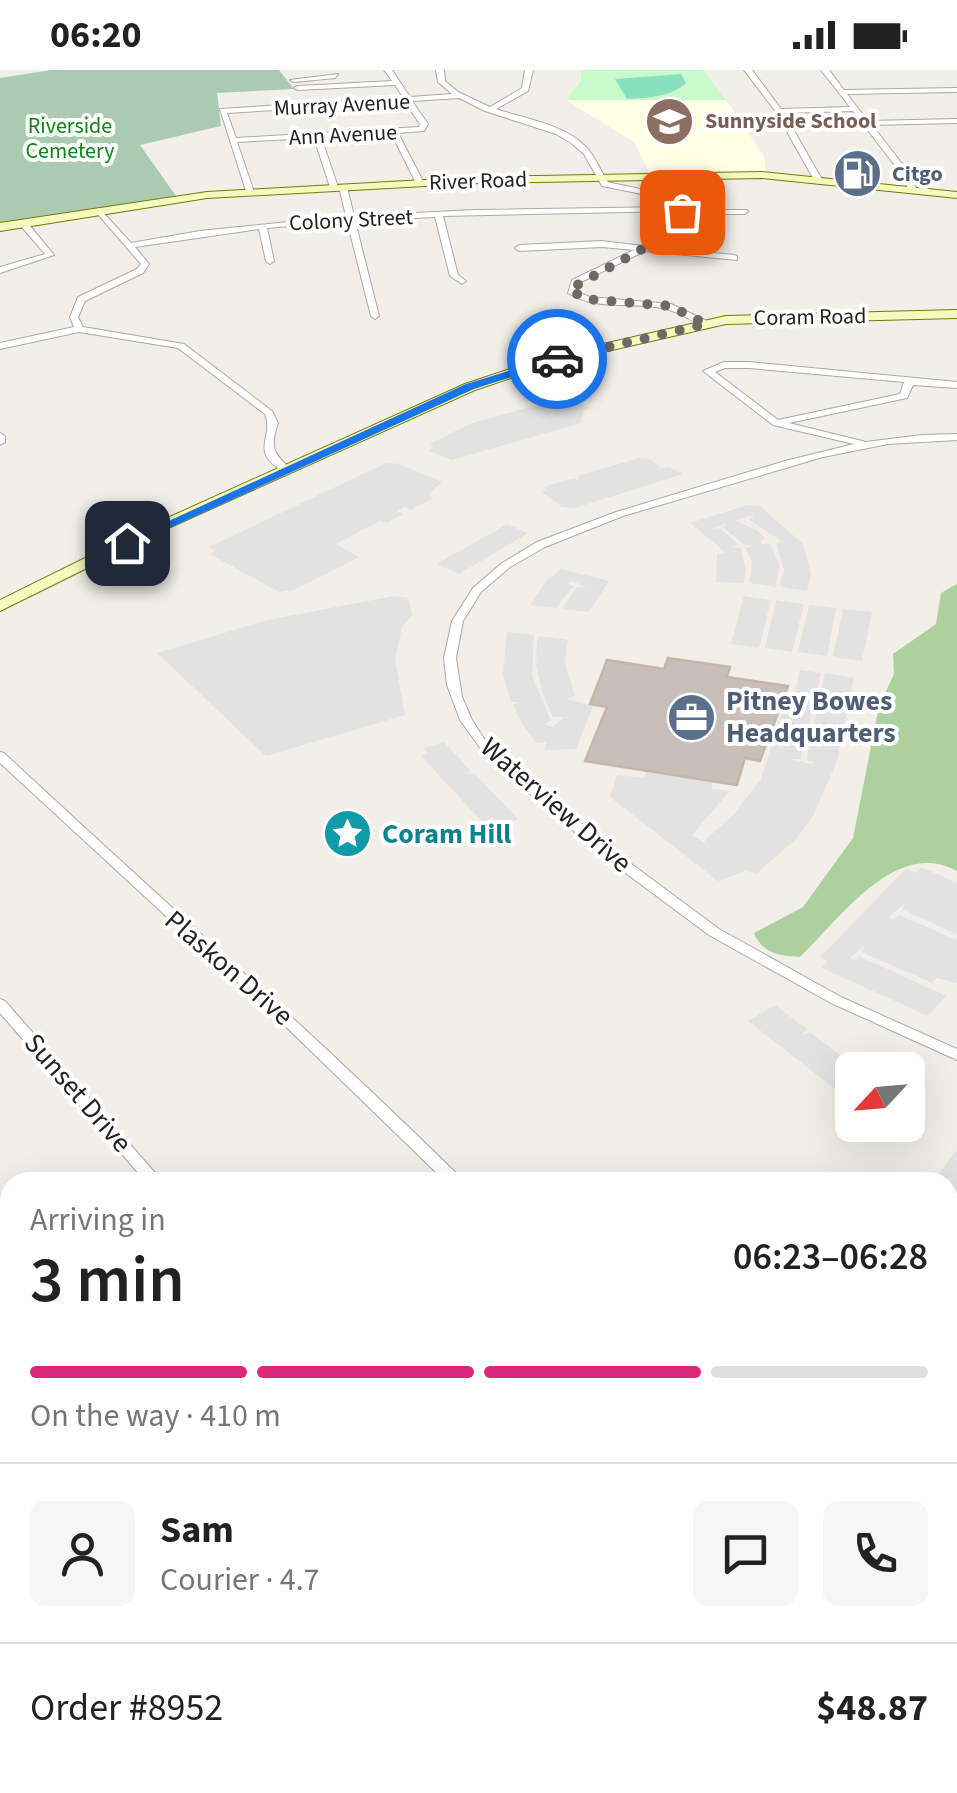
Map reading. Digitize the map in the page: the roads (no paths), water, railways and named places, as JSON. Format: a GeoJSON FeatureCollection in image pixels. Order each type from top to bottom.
{"type":"FeatureCollection","features":[{"type":"Feature","properties":{"kind":"main road","name":"River Road"},"geometry":{"type":"LineString","coordinates":[[0,227],[99,210],[250,192],[599,177],[731,174],[817,178],[957,195]]}},
{"type":"Feature","properties":{"kind":"main road","name":"Coram Road"},"geometry":{"type":"LineString","coordinates":[[0,606],[159,527],[470,387],[551,360],[706,324],[957,314]]}},
{"type":"Feature","properties":{"kind":"street"},"geometry":{"type":"LineString","coordinates":[[440,70],[442,82],[460,96],[574,140],[590,153],[604,184],[664,198],[681,210],[673,231],[574,282],[570,291],[584,299],[670,306],[706,324]]}},
{"type":"Feature","properties":{"kind":"street"},"geometry":{"type":"LineString","coordinates":[[493,108],[525,89],[530,70]]}},
{"type":"Feature","properties":{"kind":"street"},"geometry":{"type":"LineString","coordinates":[[748,70],[779,111],[817,178]]}},
{"type":"Feature","properties":{"kind":"street"},"geometry":{"type":"LineString","coordinates":[[825,70],[904,172],[913,190]]}},
{"type":"Feature","properties":{"kind":"street"},"geometry":{"type":"LineString","coordinates":[[296,84],[335,75],[389,72],[410,102]]}},
{"type":"Feature","properties":{"kind":"street"},"geometry":{"type":"LineString","coordinates":[[335,75],[396,83]]}},
{"type":"Feature","properties":{"kind":"street"},"geometry":{"type":"LineString","coordinates":[[843,92],[957,90]]}},
{"type":"Feature","properties":{"kind":"street","name":"Murray Avenue"},"geometry":{"type":"LineString","coordinates":[[233,140],[223,111],[460,96]]}},
{"type":"Feature","properties":{"kind":"street","name":"Ann Avenue"},"geometry":{"type":"LineString","coordinates":[[233,140],[424,127],[410,102]]}},
{"type":"Feature","properties":{"kind":"street"},"geometry":{"type":"LineString","coordinates":[[779,111],[854,109]]}},
{"type":"Feature","properties":{"kind":"street"},"geometry":{"type":"LineString","coordinates":[[865,124],[957,120]]}},
{"type":"Feature","properties":{"kind":"street"},"geometry":{"type":"LineString","coordinates":[[394,132],[420,183]]}},
{"type":"Feature","properties":{"kind":"street"},"geometry":{"type":"LineString","coordinates":[[317,136],[352,220],[375,316]]}},
{"type":"Feature","properties":{"kind":"street"},"geometry":{"type":"LineString","coordinates":[[233,140],[250,192]]}},
{"type":"Feature","properties":{"kind":"street"},"geometry":{"type":"LineString","coordinates":[[79,329],[74,317],[81,299],[143,268],[144,260],[133,245],[99,210]]}},
{"type":"Feature","properties":{"kind":"street","name":"Colony Street"},"geometry":{"type":"LineString","coordinates":[[133,245],[262,226],[439,215],[744,212]]}},
{"type":"Feature","properties":{"kind":"street"},"geometry":{"type":"LineString","coordinates":[[439,215],[454,276],[462,281]]}},
{"type":"Feature","properties":{"kind":"street"},"geometry":{"type":"LineString","coordinates":[[0,270],[50,255],[23,223]]}},
{"type":"Feature","properties":{"kind":"street"},"geometry":{"type":"LineString","coordinates":[[262,226],[270,261]]}},
{"type":"Feature","properties":{"kind":"street"},"geometry":{"type":"LineString","coordinates":[[519,248],[602,244],[734,258]]}},
{"type":"Feature","properties":{"kind":"street"},"geometry":{"type":"LineString","coordinates":[[0,346],[79,329],[181,346],[269,414],[273,424],[266,440],[267,451],[288,471]]}},
{"type":"Feature","properties":{"kind":"street"},"geometry":{"type":"LineString","coordinates":[[862,443],[776,423],[708,371],[724,365],[749,365],[957,385]]}},
{"type":"Feature","properties":{"kind":"street"},"geometry":{"type":"LineString","coordinates":[[776,423],[904,396],[910,382]]}},
{"type":"Feature","properties":{"kind":"street","name":"Waterview Drive"},"geometry":{"type":"LineString","coordinates":[[957,437],[862,443],[658,503],[541,544],[490,577],[460,612],[450,644],[450,680],[472,732],[490,753],[609,854],[714,932],[836,1000],[957,1055]]}},
{"type":"Feature","properties":{"kind":"street","name":"Plaskon Drive"},"geometry":{"type":"LineString","coordinates":[[0,756],[180,926],[323,1050],[444,1172]]}},
{"type":"Feature","properties":{"kind":"street","name":"Sunset Drive"},"geometry":{"type":"LineString","coordinates":[[0,1004],[145,1172]]}},
{"type":"Feature","properties":{"kind":"place","name":"Sunnyside School"},"geometry":{"type":"Point","coordinates":[670,121]}},
{"type":"Feature","properties":{"kind":"place","name":"Citgo"},"geometry":{"type":"Point","coordinates":[857,174]}},
{"type":"Feature","properties":{"kind":"place","name":"Pitney Bowes Headquarters"},"geometry":{"type":"Point","coordinates":[691,717]}},
{"type":"Feature","properties":{"kind":"place","name":"Coram Hill"},"geometry":{"type":"Point","coordinates":[347,834]}},
{"type":"Feature","properties":{"kind":"park label","name":"Riverside Cemetery"},"geometry":{"type":"Point","coordinates":[70,138]}}]}
